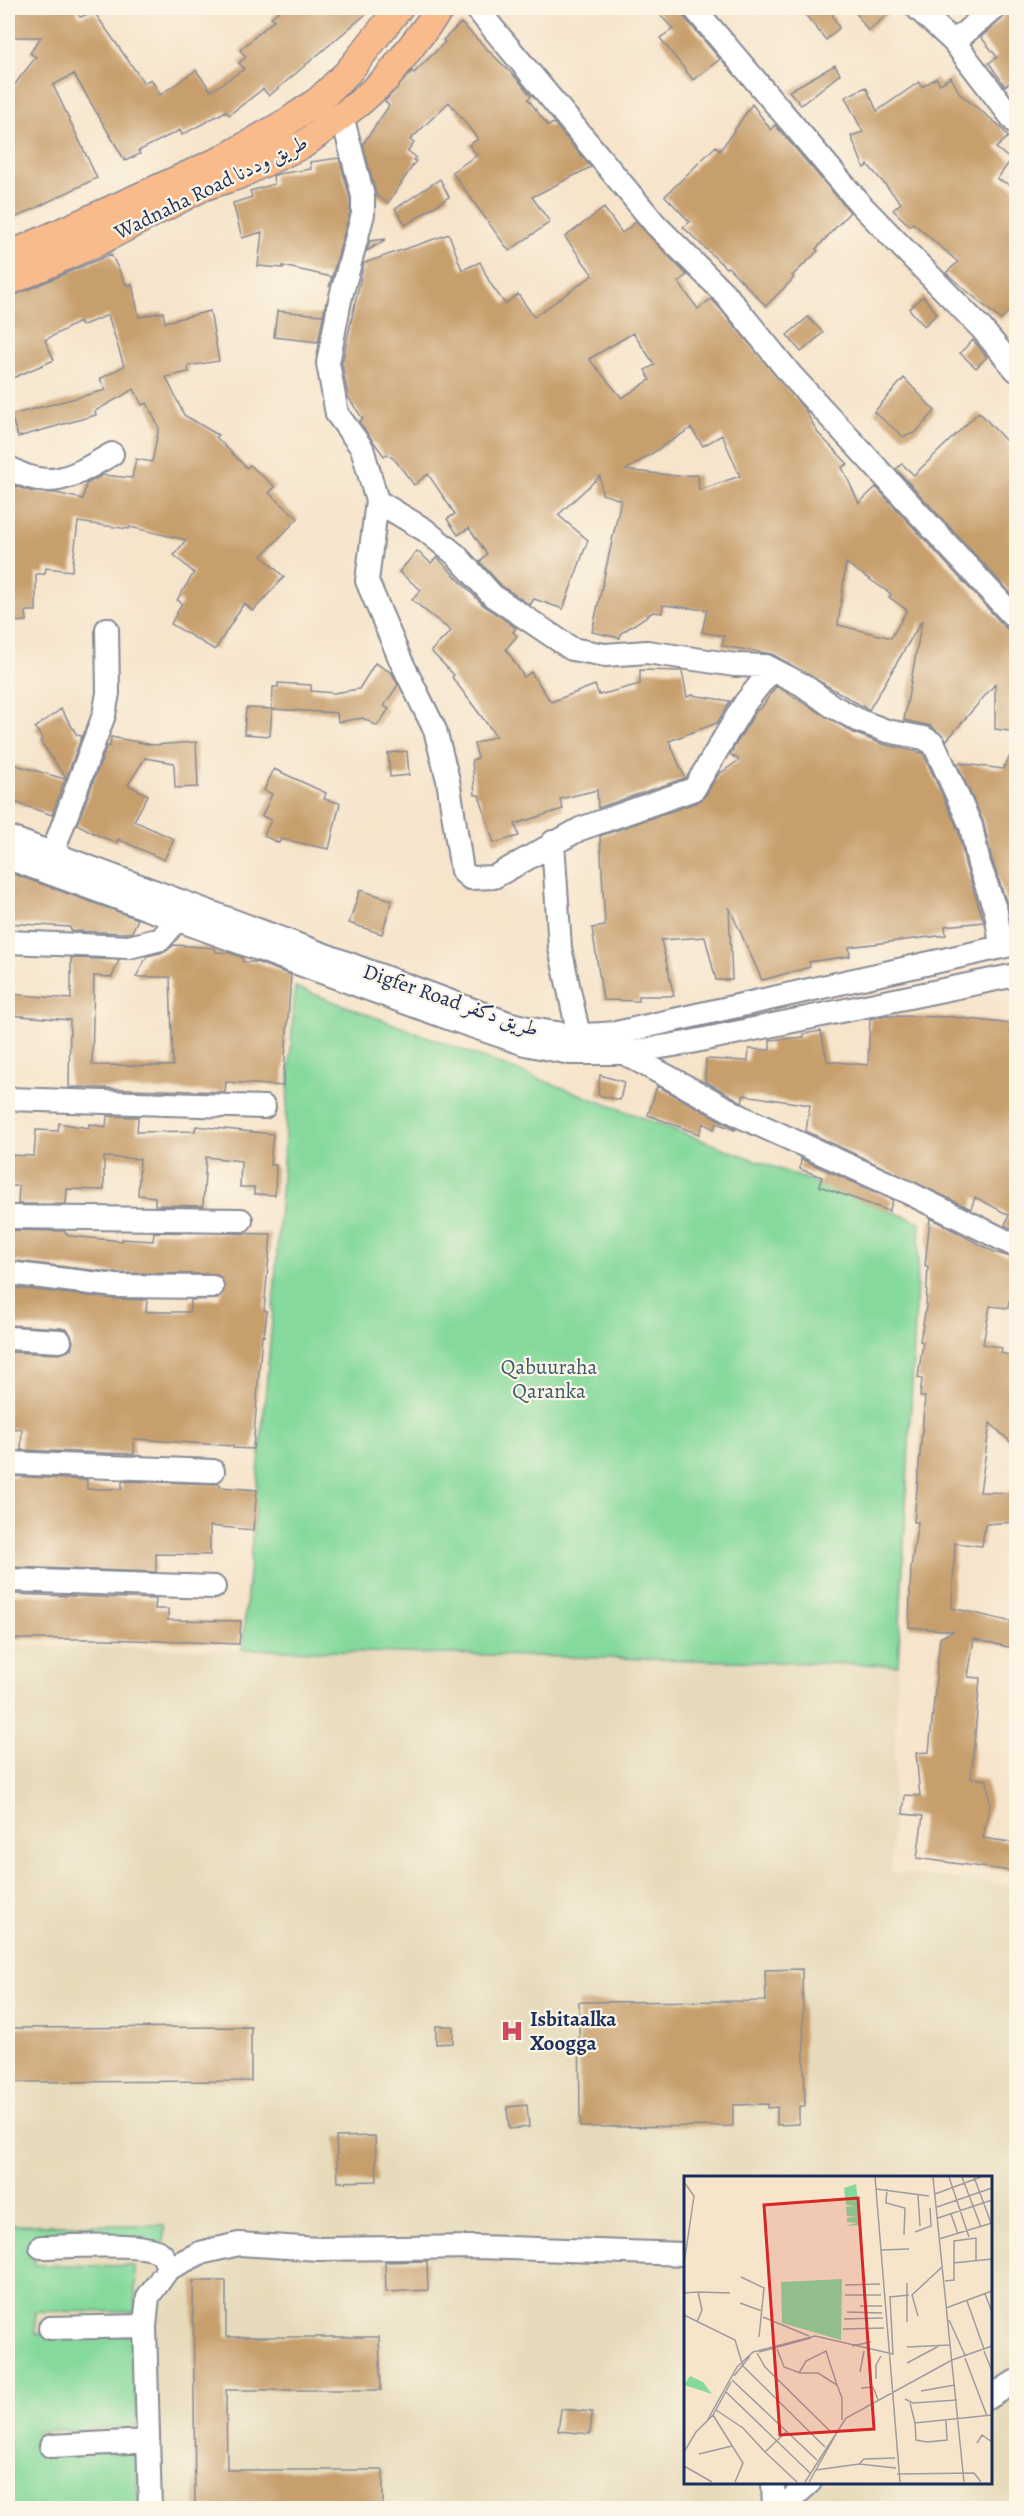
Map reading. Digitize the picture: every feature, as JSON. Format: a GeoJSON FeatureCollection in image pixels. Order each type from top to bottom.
{"type":"FeatureCollection","features":[{"type":"Feature","properties":{"kind":"main road","name":"Wadnaha Road طريق وددنا"},"geometry":{"type":"LineString","coordinates":[[8,256],[223,159],[287,122],[319,100],[348,72],[399,8]]}},
{"type":"Feature","properties":{"kind":"main road","name":"Wadnaha Road طريق وددنا"},"geometry":{"type":"LineString","coordinates":[[8,282],[102,240],[203,187],[237,176],[304,144],[387,78],[441,8]]}},
{"type":"Feature","properties":{"kind":"street"},"geometry":{"type":"LineString","coordinates":[[476,8],[656,225],[728,296],[791,375],[1017,619]]}},
{"type":"Feature","properties":{"kind":"street"},"geometry":{"type":"LineString","coordinates":[[694,8],[861,205],[982,329],[1017,370]]}},
{"type":"Feature","properties":{"kind":"street"},"geometry":{"type":"LineString","coordinates":[[917,8],[954,42],[1017,123]]}},
{"type":"Feature","properties":{"kind":"street"},"geometry":{"type":"LineString","coordinates":[[954,42],[994,8]]}},
{"type":"Feature","properties":{"kind":"street"},"geometry":{"type":"LineString","coordinates":[[342,116],[363,196],[363,214],[340,300],[328,363],[337,414],[362,448],[378,501],[367,581],[401,661],[435,730],[448,780],[462,871],[470,878],[494,877],[553,842],[580,829],[694,789],[745,703],[772,669]]}},
{"type":"Feature","properties":{"kind":"street"},"geometry":{"type":"LineString","coordinates":[[8,467],[37,481],[75,475],[112,454]]}},
{"type":"Feature","properties":{"kind":"street"},"geometry":{"type":"LineString","coordinates":[[378,501],[426,530],[456,555],[493,597],[572,650],[604,655],[646,652],[766,666],[803,685],[832,706],[860,721],[887,731],[924,738],[934,744],[971,826],[979,864],[1009,944]]}},
{"type":"Feature","properties":{"kind":"street"},"geometry":{"type":"LineString","coordinates":[[51,854],[104,716],[108,693],[107,629]]}},
{"type":"Feature","properties":{"kind":"street","name":"Digfer Road طريق دكفر"},"geometry":{"type":"LineString","coordinates":[[8,837],[508,1023],[550,1034],[579,1036],[616,1033],[1009,944]]}},
{"type":"Feature","properties":{"kind":"street"},"geometry":{"type":"LineString","coordinates":[[553,842],[560,948],[579,1036]]}},
{"type":"Feature","properties":{"kind":"street","name":"Digfer Road طريق دكفر"},"geometry":{"type":"LineString","coordinates":[[8,858],[176,921],[525,1044],[570,1053],[624,1053],[686,1043],[1017,975]]}},
{"type":"Feature","properties":{"kind":"street"},"geometry":{"type":"LineString","coordinates":[[8,942],[129,946],[161,939],[176,921]]}},
{"type":"Feature","properties":{"kind":"street"},"geometry":{"type":"LineString","coordinates":[[624,1053],[744,1118],[907,1192],[1017,1246]]}},
{"type":"Feature","properties":{"kind":"street"},"geometry":{"type":"LineString","coordinates":[[8,1099],[264,1107]]}},
{"type":"Feature","properties":{"kind":"street"},"geometry":{"type":"LineString","coordinates":[[8,1217],[241,1220]]}},
{"type":"Feature","properties":{"kind":"street"},"geometry":{"type":"LineString","coordinates":[[8,1273],[116,1286],[212,1287]]}},
{"type":"Feature","properties":{"kind":"street"},"geometry":{"type":"LineString","coordinates":[[8,1338],[60,1341]]}},
{"type":"Feature","properties":{"kind":"street"},"geometry":{"type":"LineString","coordinates":[[8,1463],[213,1471]]}},
{"type":"Feature","properties":{"kind":"street"},"geometry":{"type":"LineString","coordinates":[[8,1580],[214,1587]]}},
{"type":"Feature","properties":{"kind":"street"},"geometry":{"type":"LineString","coordinates":[[150,2508],[145,2326],[148,2297],[168,2269],[200,2253],[239,2244],[320,2249],[477,2247],[684,2254]]}},
{"type":"Feature","properties":{"kind":"street"},"geometry":{"type":"LineString","coordinates":[[41,2247],[117,2246],[154,2249],[163,2254],[168,2269]]}},
{"type":"Feature","properties":{"kind":"street"},"geometry":{"type":"LineString","coordinates":[[50,2328],[145,2326]]}},
{"type":"Feature","properties":{"kind":"street"},"geometry":{"type":"LineString","coordinates":[[991,2396],[1017,2381]]}},
{"type":"Feature","properties":{"kind":"street"},"geometry":{"type":"LineString","coordinates":[[51,2446],[147,2441]]}},
{"type":"Feature","properties":{"kind":"street"},"geometry":{"type":"LineString","coordinates":[[773,2483],[774,2508]]}},
{"type":"Feature","properties":{"kind":"street"},"geometry":{"type":"LineString","coordinates":[[782,2508],[808,2483]]}},
{"type":"Feature","properties":{"kind":"shaded area","name":"Isbitaalka Xoogga"},"geometry":{"type":"Polygon","coordinates":[[[8,1645],[898,1665],[891,1872],[1016,1885],[1016,2508],[8,2508],[8,1645]]]}},
{"type":"Feature","properties":{"kind":"green space","name":"Qabuuraha Qaranka"},"geometry":{"type":"Polygon","coordinates":[[[295,987],[920,1222],[898,1665],[242,1649],[273,1311],[295,987]]]}},
{"type":"Feature","properties":{"kind":"green space"},"geometry":{"type":"Polygon","coordinates":[[[8,2225],[164,2225],[164,2248],[34,2247],[35,2265],[135,2266],[135,2312],[35,2311],[36,2334],[135,2335],[136,2428],[37,2431],[38,2453],[135,2451],[139,2508],[8,2508],[8,2225]]]}},
{"type":"Feature","properties":{"kind":"building"},"geometry":{"type":"Polygon","coordinates":[[[8,8],[75,8],[80,17],[94,12],[144,83],[151,79],[160,95],[196,70],[211,91],[244,69],[239,63],[246,57],[240,50],[274,20],[271,17],[283,8],[373,8],[269,96],[263,89],[229,115],[226,111],[182,135],[180,130],[138,151],[140,154],[125,161],[74,74],[53,85],[97,178],[13,219],[8,207],[8,93],[36,57],[30,53],[41,37],[8,37],[8,8]]]}},
{"type":"Feature","properties":{"kind":"building"},"geometry":{"type":"Polygon","coordinates":[[[654,8],[681,8],[684,17],[720,59],[693,80],[660,38],[673,29],[654,8]]]}},
{"type":"Feature","properties":{"kind":"building"},"geometry":{"type":"Polygon","coordinates":[[[800,8],[829,8],[839,28],[826,40],[800,8]]]}},
{"type":"Feature","properties":{"kind":"building"},"geometry":{"type":"Polygon","coordinates":[[[853,8],[895,8],[868,31],[853,8]]]}},
{"type":"Feature","properties":{"kind":"building"},"geometry":{"type":"Polygon","coordinates":[[[1007,8],[1017,8],[1017,81],[1015,79],[1005,86],[989,63],[997,57],[981,37],[1003,18],[1007,8]]]}},
{"type":"Feature","properties":{"kind":"building"},"geometry":{"type":"Polygon","coordinates":[[[461,23],[519,81],[531,96],[528,99],[548,126],[554,123],[591,167],[532,197],[550,222],[509,251],[452,172],[477,155],[469,145],[478,139],[449,102],[410,140],[414,143],[408,151],[416,157],[413,160],[416,161],[388,203],[376,195],[363,144],[389,106],[385,101],[461,23]]]}},
{"type":"Feature","properties":{"kind":"building"},"geometry":{"type":"Polygon","coordinates":[[[835,65],[840,74],[801,105],[789,91],[835,65]]]}},
{"type":"Feature","properties":{"kind":"building"},"geometry":{"type":"Polygon","coordinates":[[[951,77],[960,94],[1001,127],[1008,137],[996,148],[1011,160],[997,179],[1017,188],[1017,302],[1001,320],[946,273],[958,262],[913,223],[910,226],[893,210],[901,203],[868,165],[864,168],[851,136],[863,132],[845,97],[866,87],[877,111],[919,82],[922,87],[936,78],[940,84],[951,77]]]}},
{"type":"Feature","properties":{"kind":"building"},"geometry":{"type":"Polygon","coordinates":[[[752,104],[771,130],[775,125],[850,212],[816,249],[818,251],[792,276],[794,278],[766,306],[728,267],[726,268],[683,227],[690,222],[665,196],[716,146],[720,151],[752,104]]]}},
{"type":"Feature","properties":{"kind":"building"},"geometry":{"type":"Polygon","coordinates":[[[339,158],[350,198],[350,212],[332,277],[283,266],[283,268],[258,266],[262,232],[242,238],[233,203],[252,197],[250,191],[274,184],[273,176],[311,169],[310,162],[339,158]]]}},
{"type":"Feature","properties":{"kind":"building"},"geometry":{"type":"Polygon","coordinates":[[[440,179],[449,197],[406,225],[395,209],[440,179]]]}},
{"type":"Feature","properties":{"kind":"building"},"geometry":{"type":"Polygon","coordinates":[[[604,208],[622,233],[636,222],[687,275],[678,282],[698,309],[711,299],[717,305],[805,410],[818,433],[848,464],[842,467],[859,503],[876,487],[1006,628],[1017,632],[1017,732],[995,729],[995,684],[947,740],[931,726],[904,720],[922,620],[869,710],[772,654],[722,646],[724,636],[702,632],[707,610],[663,605],[662,613],[653,612],[621,633],[620,638],[592,632],[621,500],[602,494],[600,476],[558,515],[588,540],[563,609],[534,599],[530,605],[502,586],[480,562],[487,554],[469,528],[458,535],[447,519],[455,514],[428,474],[414,485],[395,460],[387,454],[384,456],[359,422],[363,419],[348,397],[342,363],[364,263],[449,234],[462,270],[480,262],[490,283],[505,304],[518,294],[534,317],[593,275],[565,237],[604,208]],[[633,333],[589,359],[622,398],[650,380],[645,370],[655,365],[633,333]],[[691,428],[626,470],[676,476],[698,475],[699,490],[740,476],[722,435],[703,446],[691,428]],[[846,563],[838,625],[891,638],[907,610],[889,597],[891,594],[846,563]]]}},
{"type":"Feature","properties":{"kind":"building"},"geometry":{"type":"Polygon","coordinates":[[[386,239],[367,251],[370,241],[386,239]]]}},
{"type":"Feature","properties":{"kind":"building"},"geometry":{"type":"Polygon","coordinates":[[[111,254],[127,286],[132,284],[139,317],[163,312],[165,322],[210,311],[219,361],[188,366],[189,372],[166,377],[184,415],[218,435],[216,437],[247,468],[250,465],[275,487],[269,493],[298,518],[262,556],[284,577],[253,611],[244,603],[215,650],[171,624],[182,603],[177,600],[194,573],[174,555],[186,540],[130,527],[129,529],[78,522],[72,571],[46,568],[45,574],[36,574],[36,611],[26,611],[27,621],[10,622],[8,508],[13,485],[32,492],[56,493],[83,499],[86,484],[103,475],[132,478],[136,459],[152,462],[159,428],[147,403],[142,405],[134,389],[95,411],[96,415],[18,437],[11,415],[106,390],[100,379],[124,366],[108,315],[81,326],[79,322],[45,340],[54,360],[8,380],[8,298],[111,254]]]}},
{"type":"Feature","properties":{"kind":"building"},"geometry":{"type":"Polygon","coordinates":[[[923,296],[937,314],[924,326],[909,309],[923,296]]]}},
{"type":"Feature","properties":{"kind":"building"},"geometry":{"type":"Polygon","coordinates":[[[326,302],[318,342],[274,337],[277,311],[323,315],[326,302]]]}},
{"type":"Feature","properties":{"kind":"building"},"geometry":{"type":"Polygon","coordinates":[[[808,317],[823,333],[801,352],[787,335],[808,317]]]}},
{"type":"Feature","properties":{"kind":"building"},"geometry":{"type":"Polygon","coordinates":[[[973,340],[987,357],[976,368],[960,353],[973,340]]]}},
{"type":"Feature","properties":{"kind":"building"},"geometry":{"type":"Polygon","coordinates":[[[904,378],[935,411],[916,432],[904,437],[874,412],[904,378]]]}},
{"type":"Feature","properties":{"kind":"building"},"geometry":{"type":"Polygon","coordinates":[[[979,412],[1017,453],[1017,600],[896,469],[902,464],[914,475],[979,412]]]}},
{"type":"Feature","properties":{"kind":"building"},"geometry":{"type":"Polygon","coordinates":[[[417,551],[431,563],[437,557],[483,605],[516,628],[513,632],[517,636],[506,649],[524,677],[531,672],[551,702],[595,685],[599,695],[640,684],[640,670],[682,671],[687,697],[692,695],[730,701],[717,723],[669,741],[685,778],[598,808],[597,790],[560,799],[563,809],[515,824],[519,836],[494,843],[479,795],[475,795],[472,760],[478,758],[474,744],[496,736],[452,677],[454,675],[431,651],[451,631],[412,600],[421,590],[399,572],[417,551]]]}},
{"type":"Feature","properties":{"kind":"building"},"geometry":{"type":"Polygon","coordinates":[[[375,663],[392,673],[398,685],[384,706],[389,709],[377,726],[363,718],[338,722],[337,713],[272,709],[273,687],[278,687],[278,683],[311,685],[311,691],[334,693],[359,689],[375,663]]]}},
{"type":"Feature","properties":{"kind":"building"},"geometry":{"type":"Polygon","coordinates":[[[776,686],[854,733],[882,744],[923,753],[958,830],[966,867],[984,922],[945,926],[946,935],[849,947],[850,956],[809,962],[810,967],[762,980],[729,907],[732,980],[716,980],[705,937],[661,940],[674,996],[639,996],[639,1001],[603,1000],[592,928],[605,926],[600,836],[698,802],[705,796],[718,775],[739,760],[730,754],[756,711],[762,707],[776,686]]]}},
{"type":"Feature","properties":{"kind":"building"},"geometry":{"type":"Polygon","coordinates":[[[246,708],[272,709],[270,736],[244,734],[246,708]]]}},
{"type":"Feature","properties":{"kind":"building"},"geometry":{"type":"Polygon","coordinates":[[[61,709],[77,735],[82,736],[66,778],[40,741],[43,739],[35,728],[61,709]]]}},
{"type":"Feature","properties":{"kind":"building"},"geometry":{"type":"Polygon","coordinates":[[[111,737],[153,745],[196,742],[198,787],[175,788],[174,763],[145,758],[128,785],[148,795],[134,821],[174,839],[164,860],[118,839],[117,843],[97,835],[77,824],[107,746],[110,747],[111,737]]]}},
{"type":"Feature","properties":{"kind":"building"},"geometry":{"type":"Polygon","coordinates":[[[1017,744],[1017,908],[1008,907],[992,860],[983,821],[957,763],[1003,769],[1017,744]]]}},
{"type":"Feature","properties":{"kind":"building"},"geometry":{"type":"Polygon","coordinates":[[[407,751],[409,775],[390,777],[388,753],[407,751]]]}},
{"type":"Feature","properties":{"kind":"building"},"geometry":{"type":"Polygon","coordinates":[[[12,764],[65,779],[52,815],[8,800],[8,779],[12,764]]]}},
{"type":"Feature","properties":{"kind":"building"},"geometry":{"type":"Polygon","coordinates":[[[274,769],[326,793],[324,799],[340,803],[329,849],[281,839],[279,843],[264,836],[271,820],[262,816],[272,794],[264,790],[274,769]]]}},
{"type":"Feature","properties":{"kind":"building"},"geometry":{"type":"Polygon","coordinates":[[[8,872],[138,919],[132,932],[128,933],[72,931],[69,927],[8,923],[8,872]]]}},
{"type":"Feature","properties":{"kind":"building"},"geometry":{"type":"Polygon","coordinates":[[[360,890],[392,900],[382,934],[349,923],[360,890]]]}},
{"type":"Feature","properties":{"kind":"building"},"geometry":{"type":"Polygon","coordinates":[[[174,945],[215,948],[216,952],[230,953],[243,958],[243,962],[256,962],[291,975],[283,1086],[226,1082],[225,1092],[69,1087],[70,1020],[8,1015],[8,994],[71,999],[71,958],[119,960],[112,977],[94,976],[92,1065],[173,1066],[170,977],[136,977],[147,956],[165,952],[174,945]]]}},
{"type":"Feature","properties":{"kind":"building"},"geometry":{"type":"Polygon","coordinates":[[[883,1016],[953,1017],[1011,1024],[1010,1034],[1017,1035],[1017,1231],[1005,1225],[1009,1215],[975,1197],[971,1209],[806,1131],[810,1105],[744,1095],[742,1102],[705,1081],[706,1059],[748,1061],[749,1049],[770,1050],[770,1040],[804,1037],[803,1034],[821,1031],[827,1061],[868,1065],[870,1019],[883,1016]]]}},
{"type":"Feature","properties":{"kind":"building"},"geometry":{"type":"Polygon","coordinates":[[[600,1075],[624,1082],[620,1100],[598,1095],[600,1075]]]}},
{"type":"Feature","properties":{"kind":"building"},"geometry":{"type":"Polygon","coordinates":[[[657,1086],[736,1129],[717,1123],[714,1129],[703,1123],[699,1134],[648,1115],[657,1086]]]}},
{"type":"Feature","properties":{"kind":"building"},"geometry":{"type":"Polygon","coordinates":[[[107,1116],[138,1117],[137,1132],[195,1131],[196,1126],[273,1134],[270,1165],[276,1165],[275,1195],[254,1194],[254,1187],[240,1187],[241,1161],[206,1157],[203,1206],[155,1205],[155,1197],[138,1195],[140,1159],[104,1157],[104,1190],[67,1189],[66,1204],[18,1204],[19,1186],[8,1186],[8,1155],[34,1156],[36,1130],[58,1131],[59,1123],[89,1128],[89,1124],[106,1127],[107,1116]]]}},
{"type":"Feature","properties":{"kind":"building"},"geometry":{"type":"Polygon","coordinates":[[[801,1159],[893,1200],[889,1211],[819,1186],[822,1177],[800,1169],[801,1159]]]}},
{"type":"Feature","properties":{"kind":"building"},"geometry":{"type":"Polygon","coordinates":[[[930,1218],[994,1252],[1017,1259],[1017,1302],[1009,1301],[1008,1308],[990,1306],[983,1344],[1002,1348],[1001,1353],[1017,1357],[1017,1448],[990,1423],[980,1492],[1017,1493],[1017,1522],[985,1524],[982,1546],[955,1543],[952,1608],[1017,1623],[1017,1649],[974,1639],[968,1677],[980,1678],[971,1778],[987,1780],[990,1804],[983,1838],[1017,1843],[1017,1872],[917,1858],[923,1816],[903,1814],[905,1795],[920,1796],[916,1753],[929,1752],[940,1638],[953,1631],[909,1627],[911,1567],[918,1522],[914,1522],[925,1397],[920,1397],[922,1379],[918,1378],[923,1342],[920,1341],[926,1307],[928,1266],[925,1266],[930,1218]]]}},
{"type":"Feature","properties":{"kind":"building"},"geometry":{"type":"Polygon","coordinates":[[[8,1230],[64,1231],[69,1236],[122,1241],[122,1239],[153,1241],[154,1232],[271,1234],[264,1310],[267,1311],[264,1336],[262,1335],[253,1449],[134,1439],[134,1454],[21,1450],[22,1429],[8,1428],[8,1352],[60,1354],[71,1349],[73,1341],[68,1330],[61,1328],[8,1325],[8,1287],[115,1299],[147,1300],[146,1312],[189,1312],[191,1300],[218,1299],[225,1287],[219,1276],[212,1274],[117,1273],[8,1260],[8,1230]]]}},
{"type":"Feature","properties":{"kind":"building"},"geometry":{"type":"Polygon","coordinates":[[[8,1476],[87,1480],[87,1489],[122,1489],[122,1481],[220,1484],[220,1487],[257,1490],[253,1530],[210,1526],[210,1555],[156,1554],[156,1572],[9,1567],[8,1476]]]}},
{"type":"Feature","properties":{"kind":"building"},"geometry":{"type":"Polygon","coordinates":[[[11,1594],[156,1599],[155,1609],[168,1609],[168,1620],[241,1621],[239,1644],[106,1639],[12,1639],[11,1594]]]}},
{"type":"Feature","properties":{"kind":"building"},"geometry":{"type":"Polygon","coordinates":[[[802,1969],[805,2106],[799,2106],[799,2124],[777,2125],[777,2107],[768,2108],[768,2104],[733,2105],[733,2126],[580,2127],[579,2002],[766,2001],[765,1970],[802,1969]]]}},
{"type":"Feature","properties":{"kind":"building"},"geometry":{"type":"Polygon","coordinates":[[[436,2026],[453,2026],[453,2043],[436,2044],[436,2026]]]}},
{"type":"Feature","properties":{"kind":"building"},"geometry":{"type":"Polygon","coordinates":[[[251,2027],[251,2081],[8,2082],[8,2028],[251,2027]]]}},
{"type":"Feature","properties":{"kind":"building"},"geometry":{"type":"Polygon","coordinates":[[[527,2105],[529,2127],[509,2129],[507,2107],[527,2105]]]}},
{"type":"Feature","properties":{"kind":"building"},"geometry":{"type":"Polygon","coordinates":[[[375,2136],[377,2181],[338,2182],[336,2137],[375,2136]]]}},
{"type":"Feature","properties":{"kind":"building"},"geometry":{"type":"Polygon","coordinates":[[[427,2261],[428,2290],[386,2292],[385,2262],[427,2261]]]}},
{"type":"Feature","properties":{"kind":"building"},"geometry":{"type":"Polygon","coordinates":[[[193,2281],[226,2281],[226,2337],[379,2337],[381,2390],[226,2390],[227,2470],[383,2470],[383,2508],[195,2508],[193,2281]]]}},
{"type":"Feature","properties":{"kind":"building"},"geometry":{"type":"Polygon","coordinates":[[[561,2409],[592,2412],[590,2434],[558,2431],[561,2409]]]}},
{"type":"Feature","properties":{"kind":"place","name":"Isbitaalka Xoogga"},"geometry":{"type":"Point","coordinates":[512,2031]}}]}
